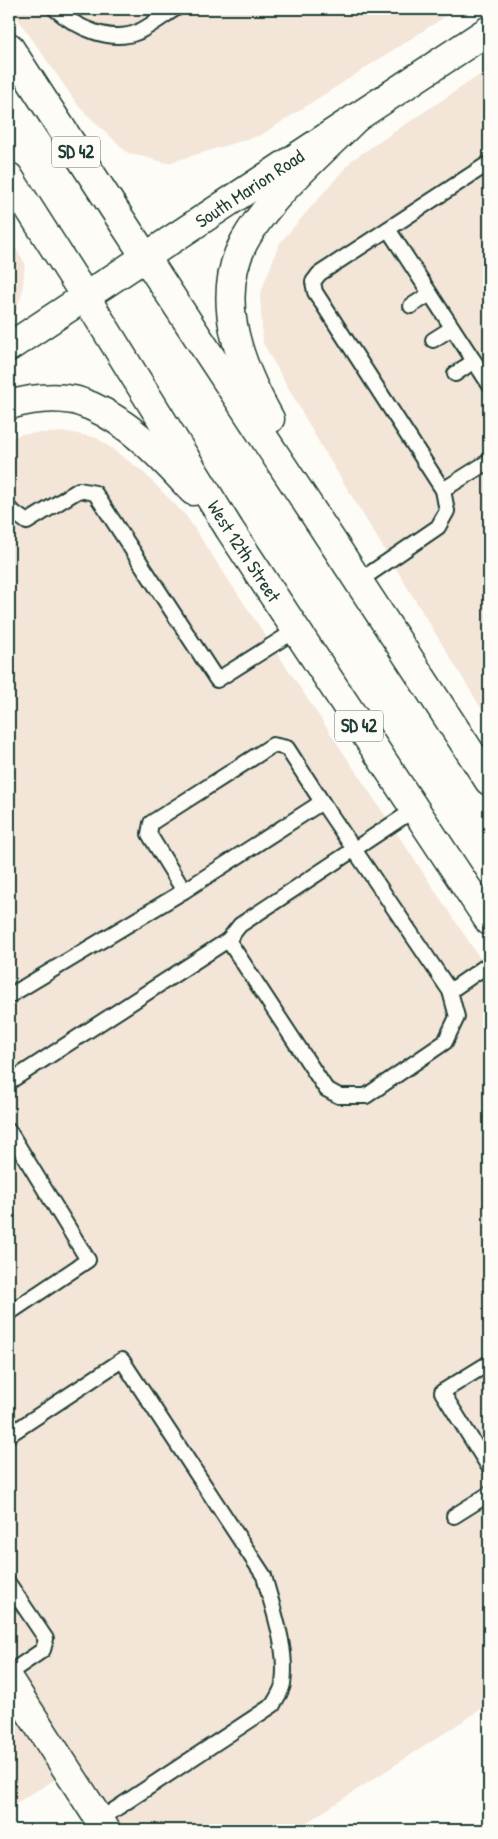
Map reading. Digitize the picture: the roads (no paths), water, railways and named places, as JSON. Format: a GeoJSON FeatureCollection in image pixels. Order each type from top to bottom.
{"type":"FeatureCollection","features":[{"type":"Feature","properties":{"kind":"main road","name":"South Marion Road"},"geometry":{"type":"LineString","coordinates":[[9,347],[489,31]]}},
{"type":"Feature","properties":{"kind":"main road","name":"SD 42"},"geometry":{"type":"LineString","coordinates":[[9,48],[144,258],[359,580],[489,782]]}},
{"type":"Feature","properties":{"kind":"main road"},"geometry":{"type":"LineString","coordinates":[[356,118],[281,193],[259,218],[243,243],[233,272],[230,294],[237,344],[258,399],[359,580]]}},
{"type":"Feature","properties":{"kind":"main road","name":"West 12th Street"},"geometry":{"type":"LineString","coordinates":[[9,177],[230,530],[489,921]]}},
{"type":"Feature","properties":{"kind":"main road"},"geometry":{"type":"LineString","coordinates":[[9,405],[26,400],[51,397],[75,400],[99,410],[120,422],[143,440],[230,530]]}},
{"type":"Feature","properties":{"kind":"main road"},"geometry":{"type":"LineString","coordinates":[[9,1680],[102,1825]]}},
{"type":"Feature","properties":{"kind":"lane"},"geometry":{"type":"LineString","coordinates":[[55,9],[67,20],[96,33],[118,36],[138,32],[175,9]]}},
{"type":"Feature","properties":{"kind":"lane"},"geometry":{"type":"LineString","coordinates":[[359,580],[438,527],[447,510],[443,490],[397,411],[354,344],[315,292],[313,282],[319,274],[489,163]]}},
{"type":"Feature","properties":{"kind":"lane"},"geometry":{"type":"LineString","coordinates":[[388,229],[489,384]]}},
{"type":"Feature","properties":{"kind":"lane"},"geometry":{"type":"LineString","coordinates":[[411,306],[430,294]]}},
{"type":"Feature","properties":{"kind":"lane"},"geometry":{"type":"LineString","coordinates":[[433,340],[452,328]]}},
{"type":"Feature","properties":{"kind":"lane"},"geometry":{"type":"LineString","coordinates":[[455,374],[474,361]]}},
{"type":"Feature","properties":{"kind":"lane"},"geometry":{"type":"LineString","coordinates":[[443,490],[489,461]]}},
{"type":"Feature","properties":{"kind":"lane"},"geometry":{"type":"LineString","coordinates":[[9,509],[28,522],[79,490],[96,493],[217,680],[296,630]]}},
{"type":"Feature","properties":{"kind":"lane"},"geometry":{"type":"LineString","coordinates":[[184,892],[149,834],[151,823],[273,745],[287,748],[450,991],[457,1017],[445,1042],[366,1096],[340,1096],[326,1089],[228,940]]}},
{"type":"Feature","properties":{"kind":"lane"},"geometry":{"type":"LineString","coordinates":[[9,996],[184,892],[322,802]]}},
{"type":"Feature","properties":{"kind":"lane"},"geometry":{"type":"LineString","coordinates":[[9,1082],[228,940],[240,925],[415,809]]}},
{"type":"Feature","properties":{"kind":"lane"},"geometry":{"type":"LineString","coordinates":[[450,991],[489,964]]}},
{"type":"Feature","properties":{"kind":"lane"},"geometry":{"type":"LineString","coordinates":[[9,1131],[88,1260],[9,1313]]}},
{"type":"Feature","properties":{"kind":"lane"},"geometry":{"type":"LineString","coordinates":[[9,1434],[122,1360],[264,1576],[274,1613],[283,1653],[283,1686],[273,1705],[102,1825]]}},
{"type":"Feature","properties":{"kind":"lane"},"geometry":{"type":"LineString","coordinates":[[489,1363],[442,1392],[489,1467]]}},
{"type":"Feature","properties":{"kind":"lane"},"geometry":{"type":"LineString","coordinates":[[454,1516],[489,1494]]}},
{"type":"Feature","properties":{"kind":"lane"},"geometry":{"type":"LineString","coordinates":[[9,1584],[46,1640],[43,1650],[9,1673]]}}]}
